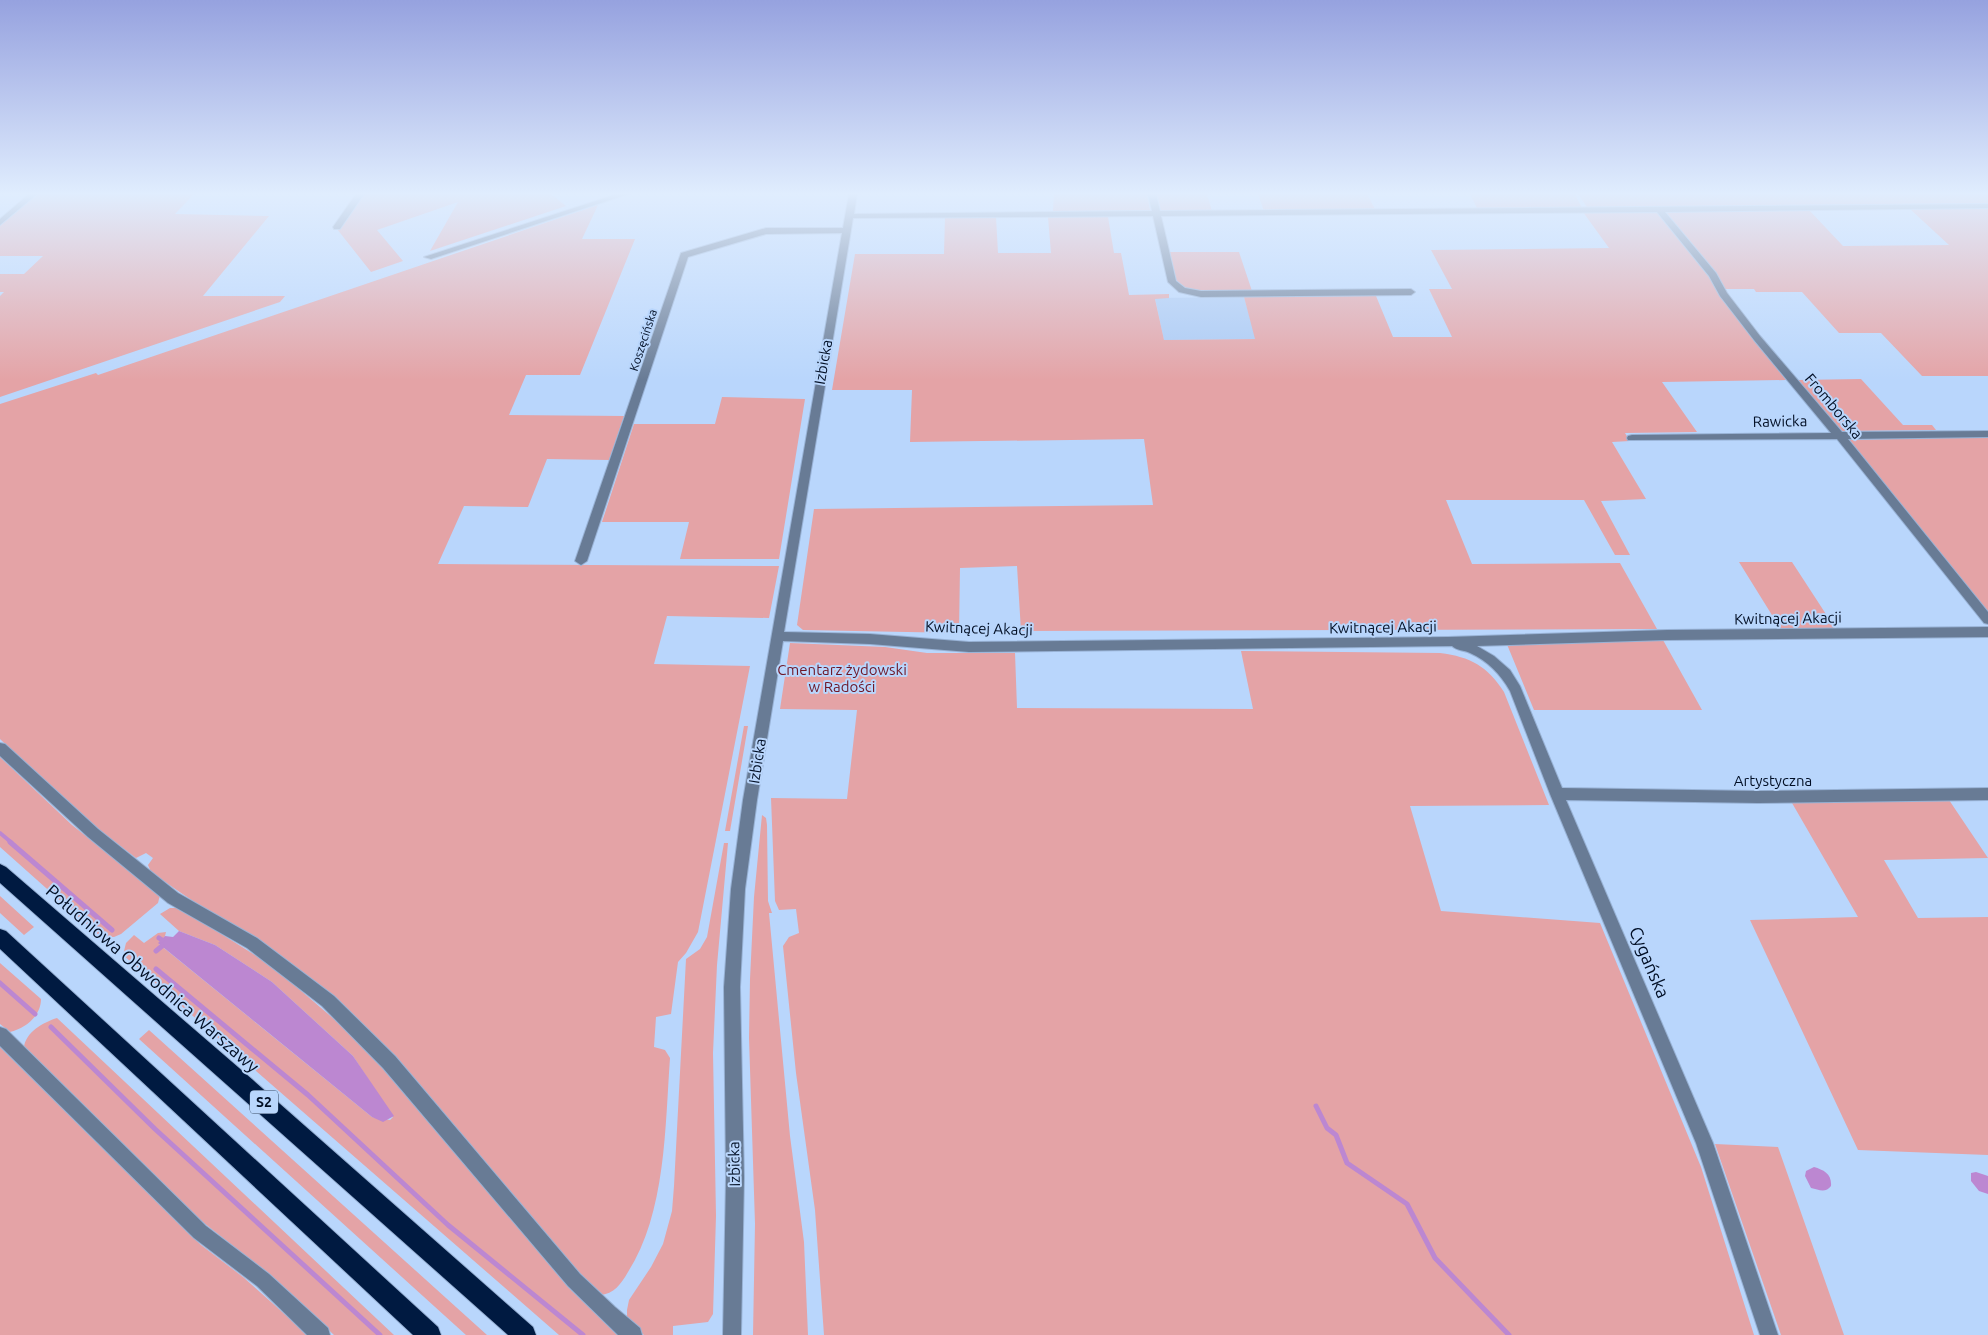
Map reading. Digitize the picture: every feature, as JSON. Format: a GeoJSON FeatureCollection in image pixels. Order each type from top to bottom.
{"type":"FeatureCollection","features":[{"type":"Feature","properties":{"kind":"highway","name":"Południowa Obwodnica Warszawy"},"geometry":{"type":"LineString","coordinates":[[0,872],[525,1335]]}},
{"type":"Feature","properties":{"kind":"highway"},"geometry":{"type":"LineString","coordinates":[[0,937],[430,1335]]}},
{"type":"Feature","properties":{"kind":"street","name":"Koszęcińska"},"geometry":{"type":"LineString","coordinates":[[581,561],[683,256]]}},
{"type":"Feature","properties":{"kind":"street","name":"Izbicka"},"geometry":{"type":"LineString","coordinates":[[732,1335],[735,1178],[732,987],[739,880],[750,800],[842,256]]}},
{"type":"Feature","properties":{"kind":"street"},"geometry":{"type":"LineString","coordinates":[[1166,256],[1172,282],[1178,288],[1187,292],[1201,294],[1411,292]]}},
{"type":"Feature","properties":{"kind":"street","name":"Fromborska"},"geometry":{"type":"LineString","coordinates":[[1699,256],[1713,275],[1723,294],[1757,338],[1839,435],[1988,620]]}},
{"type":"Feature","properties":{"kind":"street","name":"Rawicka"},"geometry":{"type":"LineString","coordinates":[[1632,438],[1988,434]]}},
{"type":"Feature","properties":{"kind":"street","name":"Kwitnącej Akacji"},"geometry":{"type":"LineString","coordinates":[[778,636],[870,639],[969,647],[1448,642],[1667,635],[1988,632]]}},
{"type":"Feature","properties":{"kind":"street","name":"Cygańska"},"geometry":{"type":"LineString","coordinates":[[1448,642],[1473,649],[1490,659],[1506,673],[1516,690],[1557,794],[1704,1143],[1769,1335]]}},
{"type":"Feature","properties":{"kind":"street"},"geometry":{"type":"LineString","coordinates":[[0,748],[93,833],[173,898],[252,943],[328,1001],[389,1062],[574,1280],[608,1314],[633,1335]]}},
{"type":"Feature","properties":{"kind":"street","name":"Artystyczna"},"geometry":{"type":"LineString","coordinates":[[1557,794],[1758,797],[1988,794]]}},
{"type":"Feature","properties":{"kind":"street"},"geometry":{"type":"LineString","coordinates":[[0,1035],[200,1232],[263,1280],[321,1335]]}},
{"type":"Feature","properties":{"kind":"shaded area"},"geometry":{"type":"Polygon","coordinates":[[[1244,297],[1256,339],[1164,340],[1155,298],[1244,297]]]}},
{"type":"Feature","properties":{"kind":"shaded area"},"geometry":{"type":"Polygon","coordinates":[[[179,931],[215,945],[272,982],[353,1056],[394,1116],[383,1122],[372,1117],[158,943],[165,936],[173,937],[179,931]]]}},
{"type":"Feature","properties":{"kind":"shaded area"},"geometry":{"type":"Polygon","coordinates":[[[1814,1167],[1824,1171],[1829,1176],[1831,1186],[1827,1190],[1811,1188],[1805,1176],[1806,1171],[1814,1167]]]}},
{"type":"Feature","properties":{"kind":"shaded area"},"geometry":{"type":"Polygon","coordinates":[[[1976,1172],[1988,1176],[1988,1194],[1979,1191],[1971,1181],[1971,1173],[1976,1172]]]}},
{"type":"Feature","properties":{"kind":"green space"},"geometry":{"type":"Polygon","coordinates":[[[43,256],[236,256],[203,296],[285,296],[280,302],[0,397],[0,296],[4,292],[0,292],[0,274],[24,274],[43,256]]]}},
{"type":"Feature","properties":{"kind":"green space"},"geometry":{"type":"Polygon","coordinates":[[[359,256],[399,256],[403,261],[371,272],[359,256]]]}},
{"type":"Feature","properties":{"kind":"green space"},"geometry":{"type":"Polygon","coordinates":[[[447,256],[628,256],[580,375],[526,375],[509,415],[624,416],[609,460],[547,459],[528,507],[464,506],[438,564],[779,566],[769,618],[667,616],[654,664],[750,666],[698,932],[686,953],[678,962],[671,1014],[656,1017],[654,1047],[665,1050],[670,1058],[665,1140],[657,1197],[641,1249],[623,1281],[609,1293],[600,1295],[581,1279],[390,1052],[363,1025],[306,978],[151,872],[148,865],[153,858],[146,853],[136,858],[77,813],[0,739],[0,404],[96,373],[98,375],[447,256]]]}},
{"type":"Feature","properties":{"kind":"green space"},"geometry":{"type":"Polygon","coordinates":[[[855,256],[1122,256],[1129,295],[1169,294],[1169,298],[1155,299],[1164,340],[1255,339],[1244,297],[1376,296],[1393,337],[1452,337],[1429,289],[1452,289],[1434,256],[1693,256],[1736,317],[1786,380],[1662,382],[1697,432],[1625,433],[1630,441],[1612,442],[1646,499],[1601,501],[1630,555],[1615,555],[1584,500],[1446,500],[1472,564],[1620,563],[1657,629],[1021,631],[1017,566],[960,568],[959,633],[803,630],[797,625],[814,509],[1153,505],[1144,439],[910,442],[912,390],[832,390],[855,256]]]}},
{"type":"Feature","properties":{"kind":"green space"},"geometry":{"type":"Polygon","coordinates":[[[1171,256],[1240,256],[1252,291],[1188,290],[1176,280],[1171,256]]]}},
{"type":"Feature","properties":{"kind":"green space"},"geometry":{"type":"Polygon","coordinates":[[[1701,256],[1988,256],[1988,376],[1922,376],[1881,333],[1839,333],[1802,292],[1756,292],[1754,289],[1724,289],[1701,256]]]}},
{"type":"Feature","properties":{"kind":"green space"},"geometry":{"type":"Polygon","coordinates":[[[1861,379],[1903,425],[1932,425],[1936,430],[1840,431],[1798,380],[1861,379]]]}},
{"type":"Feature","properties":{"kind":"green space"},"geometry":{"type":"Polygon","coordinates":[[[722,397],[805,399],[779,559],[680,559],[689,522],[602,522],[634,424],[715,424],[722,397]]]}},
{"type":"Feature","properties":{"kind":"green space"},"geometry":{"type":"Polygon","coordinates":[[[1988,437],[1988,613],[1847,440],[1988,437]]]}},
{"type":"Feature","properties":{"kind":"green space"},"geometry":{"type":"Polygon","coordinates":[[[1739,562],[1792,562],[1835,628],[1780,628],[1739,562]]]}},
{"type":"Feature","properties":{"kind":"green space"},"geometry":{"type":"Polygon","coordinates":[[[1663,640],[1702,710],[1534,710],[1506,642],[1663,640]]]}},
{"type":"Feature","properties":{"kind":"green space","name":"Cmentarz żydowski w Radości"},"geometry":{"type":"Polygon","coordinates":[[[790,643],[885,647],[927,653],[1015,653],[1017,708],[1253,709],[1241,651],[1440,653],[1461,657],[1484,669],[1504,692],[1549,805],[1410,806],[1441,911],[1600,923],[1701,1167],[1754,1335],[824,1335],[815,1210],[796,1073],[783,946],[789,937],[799,933],[796,909],[779,910],[775,901],[771,798],[847,799],[857,710],[780,709],[790,643]]]}},
{"type":"Feature","properties":{"kind":"green space"},"geometry":{"type":"Polygon","coordinates":[[[744,726],[748,726],[730,831],[725,831],[744,726]]]}},
{"type":"Feature","properties":{"kind":"green space"},"geometry":{"type":"Polygon","coordinates":[[[0,757],[72,825],[160,895],[158,903],[121,934],[114,937],[101,937],[0,847],[0,757]]]}},
{"type":"Feature","properties":{"kind":"green space"},"geometry":{"type":"Polygon","coordinates":[[[1949,800],[1988,858],[1884,860],[1918,918],[1988,917],[1988,1155],[1858,1150],[1750,920],[1858,917],[1792,803],[1949,800]]]}},
{"type":"Feature","properties":{"kind":"green space"},"geometry":{"type":"Polygon","coordinates":[[[762,815],[766,818],[767,825],[768,901],[772,913],[769,913],[790,1136],[804,1242],[808,1335],[753,1335],[755,1224],[749,1038],[750,979],[754,897],[762,815]]]}},
{"type":"Feature","properties":{"kind":"green space"},"geometry":{"type":"Polygon","coordinates":[[[724,843],[728,843],[717,965],[713,1053],[716,1216],[713,1314],[708,1322],[673,1326],[673,1335],[644,1335],[631,1325],[627,1317],[627,1310],[629,1300],[651,1267],[663,1244],[672,1211],[686,959],[700,949],[707,937],[724,843]]]}},
{"type":"Feature","properties":{"kind":"green space"},"geometry":{"type":"Polygon","coordinates":[[[0,896],[34,927],[24,935],[0,913],[0,896]]]}},
{"type":"Feature","properties":{"kind":"green space"},"geometry":{"type":"Polygon","coordinates":[[[170,908],[180,908],[261,959],[370,1050],[570,1289],[618,1335],[559,1335],[123,955],[126,943],[134,935],[144,943],[158,933],[166,932],[159,944],[372,1117],[390,1120],[393,1117],[353,1056],[272,982],[215,945],[179,931],[160,914],[170,908]]]}},
{"type":"Feature","properties":{"kind":"green space"},"geometry":{"type":"Polygon","coordinates":[[[0,963],[41,999],[38,1011],[32,1020],[22,1028],[10,1032],[0,1024],[0,963]]]}},
{"type":"Feature","properties":{"kind":"green space"},"geometry":{"type":"Polygon","coordinates":[[[57,1018],[394,1335],[334,1335],[271,1276],[199,1219],[24,1048],[28,1037],[36,1028],[57,1018]]]}},
{"type":"Feature","properties":{"kind":"green space"},"geometry":{"type":"Polygon","coordinates":[[[149,1030],[487,1335],[466,1335],[139,1039],[149,1030]]]}},
{"type":"Feature","properties":{"kind":"green space"},"geometry":{"type":"Polygon","coordinates":[[[0,1047],[201,1245],[243,1277],[308,1335],[0,1335],[0,1047]]]}},
{"type":"Feature","properties":{"kind":"green space"},"geometry":{"type":"Polygon","coordinates":[[[1715,1144],[1778,1147],[1844,1335],[1781,1335],[1715,1144]]]}},
{"type":"Feature","properties":{"kind":"waterway"},"geometry":{"type":"LineString","coordinates":[[0,833],[12,843]]}},
{"type":"Feature","properties":{"kind":"waterway"},"geometry":{"type":"LineString","coordinates":[[10,842],[112,930]]}},
{"type":"Feature","properties":{"kind":"waterway"},"geometry":{"type":"LineString","coordinates":[[156,951],[162,946]]}},
{"type":"Feature","properties":{"kind":"waterway"},"geometry":{"type":"LineString","coordinates":[[156,969],[308,1095],[448,1225],[583,1335]]}},
{"type":"Feature","properties":{"kind":"waterway"},"geometry":{"type":"LineString","coordinates":[[0,983],[35,1014]]}},
{"type":"Feature","properties":{"kind":"waterway"},"geometry":{"type":"LineString","coordinates":[[51,1027],[155,1129],[380,1335]]}},
{"type":"Feature","properties":{"kind":"waterway"},"geometry":{"type":"LineString","coordinates":[[1316,1106],[1327,1128],[1336,1135],[1347,1163],[1407,1204],[1435,1258],[1509,1335]]}}]}
